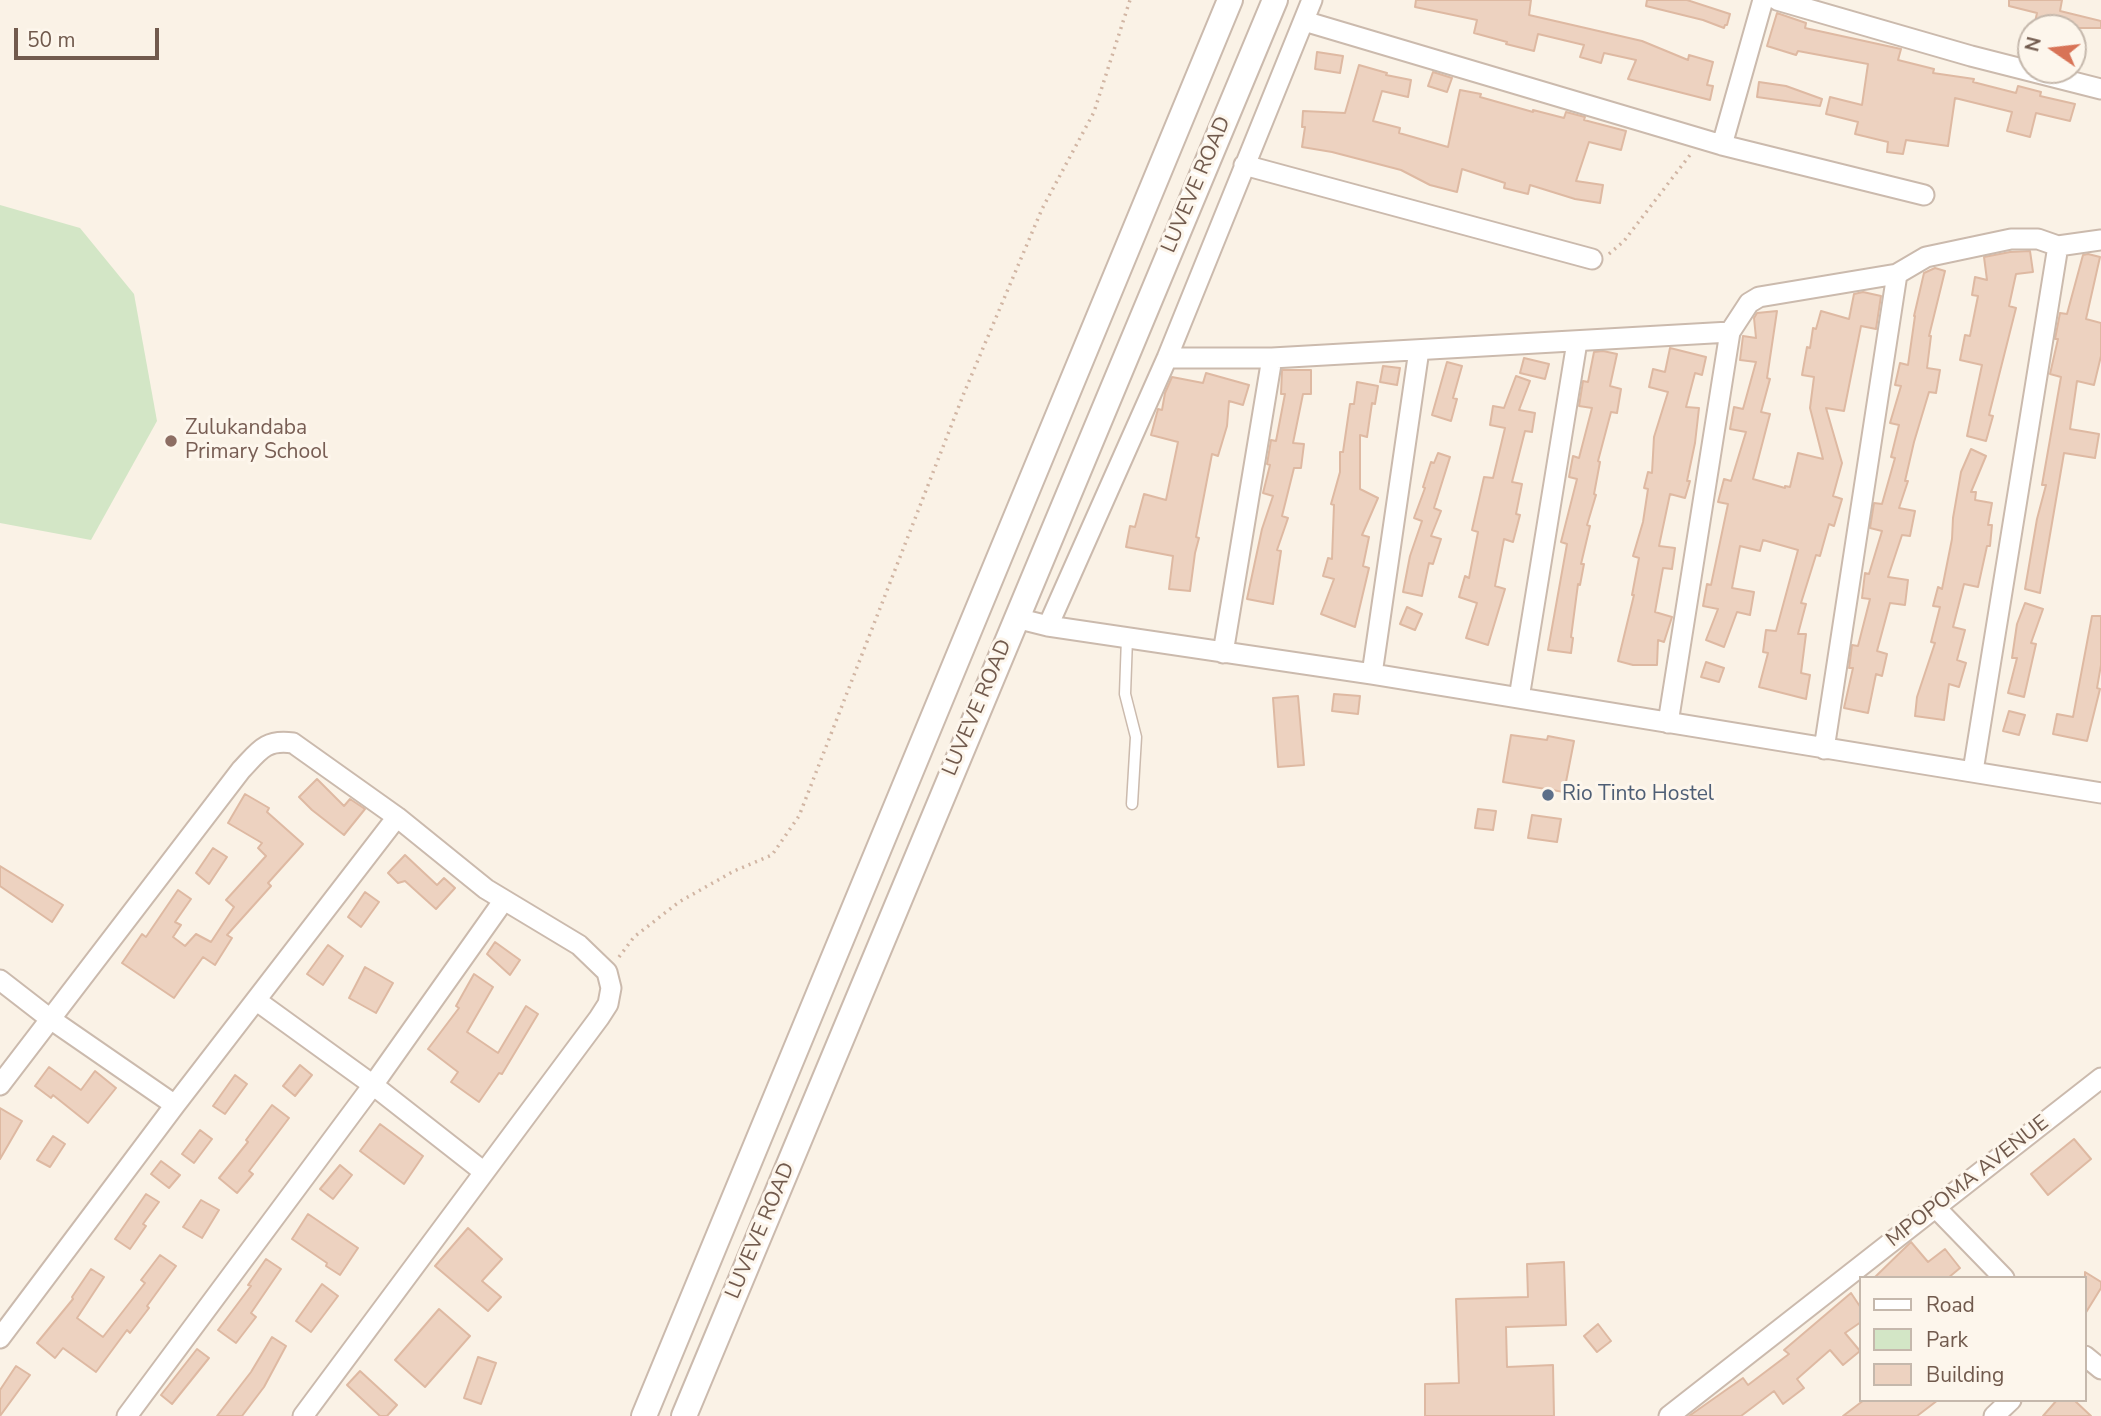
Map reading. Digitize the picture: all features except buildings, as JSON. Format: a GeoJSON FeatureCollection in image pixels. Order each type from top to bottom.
{"type":"FeatureCollection","features":[{"type":"Feature","properties":{"kind":"street","name":"LUVEVE ROAD"},"geometry":{"type":"LineString","coordinates":[[644,1416],[1230,0]]}},
{"type":"Feature","properties":{"kind":"street","name":"LUVEVE ROAD"},"geometry":{"type":"LineString","coordinates":[[684,1416],[1275,0]]}},
{"type":"Feature","properties":{"kind":"street"},"geometry":{"type":"LineString","coordinates":[[1048,626],[1167,358],[1312,0]]}},
{"type":"Feature","properties":{"kind":"street"},"geometry":{"type":"LineString","coordinates":[[1722,145],[1763,0]]}},
{"type":"Feature","properties":{"kind":"street"},"geometry":{"type":"LineString","coordinates":[[1777,0],[1972,56],[2101,89]]}},
{"type":"Feature","properties":{"kind":"street"},"geometry":{"type":"LineString","coordinates":[[1304,21],[1722,145],[1924,195]]}},
{"type":"Feature","properties":{"kind":"street"},"geometry":{"type":"LineString","coordinates":[[1244,165],[1592,259]]}},
{"type":"Feature","properties":{"kind":"street"},"geometry":{"type":"LineString","coordinates":[[1668,723],[1730,332],[1749,303],[1759,297],[1897,274],[1926,257],[2011,239],[2038,239],[2057,246],[2101,240]]}},
{"type":"Feature","properties":{"kind":"street"},"geometry":{"type":"LineString","coordinates":[[1973,771],[2057,246]]}},
{"type":"Feature","properties":{"kind":"street"},"geometry":{"type":"LineString","coordinates":[[1824,749],[1897,274]]}},
{"type":"Feature","properties":{"kind":"street"},"geometry":{"type":"LineString","coordinates":[[1167,358],[1272,358],[1730,332]]}},
{"type":"Feature","properties":{"kind":"street"},"geometry":{"type":"LineString","coordinates":[[1519,698],[1577,342]]}},
{"type":"Feature","properties":{"kind":"street"},"geometry":{"type":"LineString","coordinates":[[1372,674],[1419,350]]}},
{"type":"Feature","properties":{"kind":"street"},"geometry":{"type":"LineString","coordinates":[[1223,653],[1272,358]]}},
{"type":"Feature","properties":{"kind":"street"},"geometry":{"type":"LineString","coordinates":[[1016,618],[1048,626],[1372,674],[2101,793]]}},
{"type":"Feature","properties":{"kind":"street"},"geometry":{"type":"LineString","coordinates":[[0,1085],[233,780],[261,747],[280,741],[293,743],[397,817],[486,889],[579,945],[607,972],[611,988],[608,1004],[600,1018],[303,1416]]}},
{"type":"Feature","properties":{"kind":"street"},"geometry":{"type":"LineString","coordinates":[[0,1338],[397,817]]}},
{"type":"Feature","properties":{"kind":"street"},"geometry":{"type":"LineString","coordinates":[[127,1416],[373,1085],[504,900]]}},
{"type":"Feature","properties":{"kind":"street"},"geometry":{"type":"LineString","coordinates":[[0,980],[49,1018],[175,1105]]}},
{"type":"Feature","properties":{"kind":"street"},"geometry":{"type":"LineString","coordinates":[[257,1001],[373,1085],[484,1172]]}},
{"type":"Feature","properties":{"kind":"street","name":"MPOPOMA AVENUE"},"geometry":{"type":"LineString","coordinates":[[1669,1416],[2101,1078]]}},
{"type":"Feature","properties":{"kind":"street"},"geometry":{"type":"LineString","coordinates":[[1936,1208],[2002,1276]]}},
{"type":"Feature","properties":{"kind":"street"},"geometry":{"type":"LineString","coordinates":[[2087,1358],[2101,1369]]}},
{"type":"Feature","properties":{"kind":"street"},"geometry":{"type":"LineString","coordinates":[[1994,1416],[2009,1402]]}},
{"type":"Feature","properties":{"kind":"lane"},"geometry":{"type":"LineString","coordinates":[[1128,638],[1125,694],[1136,737],[1132,804]]}},
{"type":"Feature","properties":{"kind":"path"},"geometry":{"type":"LineString","coordinates":[[607,972],[634,937],[679,902],[734,871],[772,855],[799,816],[974,368],[1042,209],[1088,127],[1130,0]]}},
{"type":"Feature","properties":{"kind":"path"},"geometry":{"type":"LineString","coordinates":[[1592,259],[1609,254],[1624,241],[1703,139]]}},
{"type":"Feature","properties":{"kind":"green space"},"geometry":{"type":"Polygon","coordinates":[[[0,205],[80,228],[134,294],[157,421],[91,540],[0,523],[0,205]]]}},
{"type":"Feature","properties":{"kind":"place","name":"Zulukandaba Primary School"},"geometry":{"type":"Point","coordinates":[171,441]}},
{"type":"Feature","properties":{"kind":"place","name":"Rio Tinto Hostel"},"geometry":{"type":"Point","coordinates":[1548,795]}}]}
